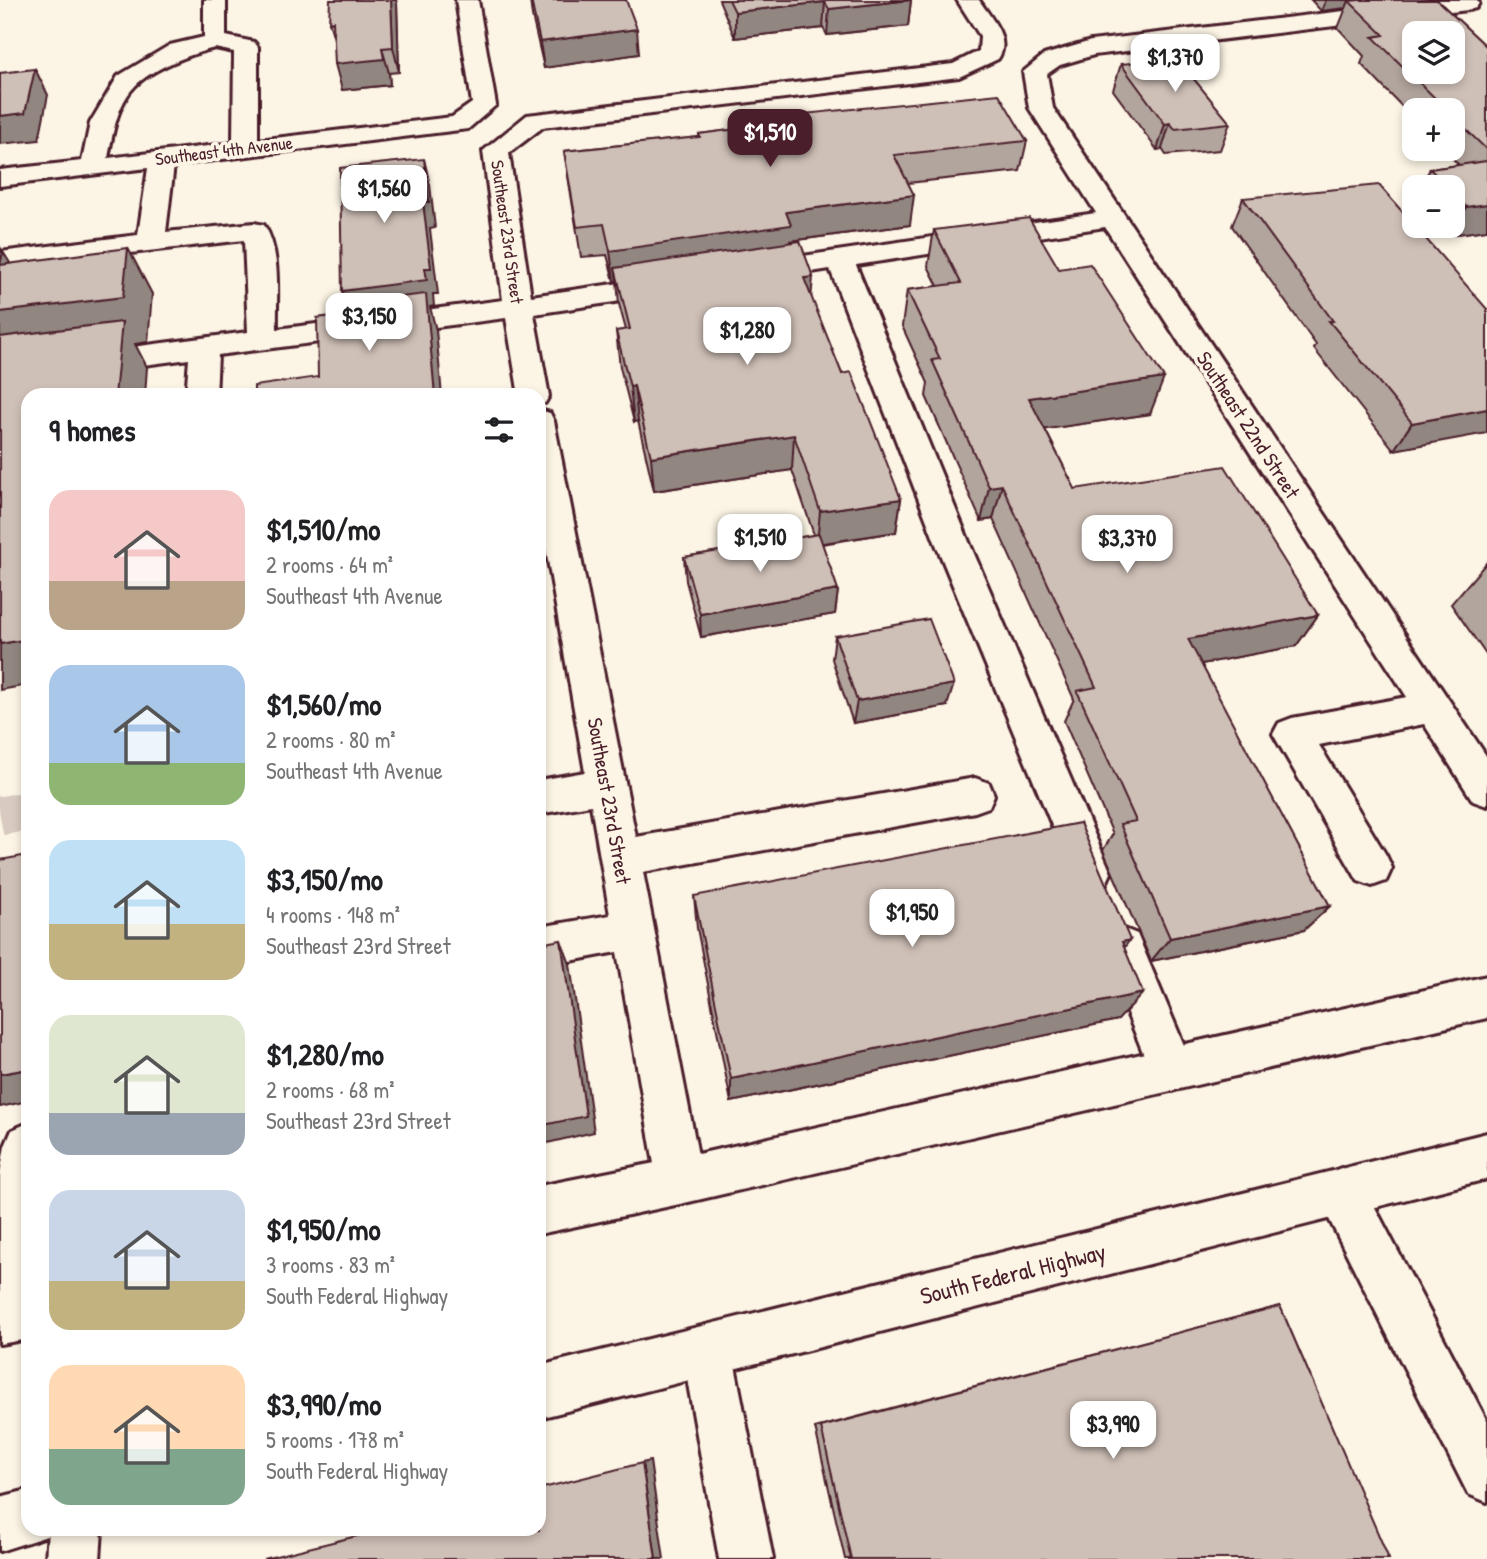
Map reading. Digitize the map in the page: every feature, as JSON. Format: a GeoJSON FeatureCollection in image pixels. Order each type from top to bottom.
{"type":"FeatureCollection","features":[{"type":"Feature","properties":{"kind":"street"},"geometry":{"type":"LineString","coordinates":[[215,0],[215,41]]}},
{"type":"Feature","properties":{"kind":"street","name":"Southeast 4th Avenue"},"geometry":{"type":"LineString","coordinates":[[0,178],[459,124],[484,105],[467,0]]}},
{"type":"Feature","properties":{"kind":"street","name":"Southeast 23rd Street"},"geometry":{"type":"LineString","coordinates":[[533,388],[495,150],[536,120],[960,70],[990,54],[991,36],[968,0]]}},
{"type":"Feature","properties":{"kind":"street"},"geometry":{"type":"LineString","coordinates":[[1466,2],[1487,20]]}},
{"type":"Feature","properties":{"kind":"street","name":"Southeast 22nd Street"},"geometry":{"type":"LineString","coordinates":[[1466,2],[1091,48],[1052,60],[1035,72],[1041,108],[1433,707],[1475,748],[1487,789]]}},
{"type":"Feature","properties":{"kind":"street"},"geometry":{"type":"LineString","coordinates":[[94,167],[103,123],[126,81],[178,50],[215,41],[246,47],[245,149]]}},
{"type":"Feature","properties":{"kind":"street"},"geometry":{"type":"LineString","coordinates":[[151,242],[162,159]]}},
{"type":"Feature","properties":{"kind":"street"},"geometry":{"type":"LineString","coordinates":[[732,275],[1113,218]]}},
{"type":"Feature","properties":{"kind":"street"},"geometry":{"type":"LineString","coordinates":[[0,260],[254,232],[259,236],[260,245],[263,340]]}},
{"type":"Feature","properties":{"kind":"street"},"geometry":{"type":"LineString","coordinates":[[840,259],[952,542],[1172,1069]]}},
{"type":"Feature","properties":{"kind":"street"},"geometry":{"type":"LineString","coordinates":[[0,374],[518,307],[692,281]]}},
{"type":"Feature","properties":{"kind":"street"},"geometry":{"type":"LineString","coordinates":[[202,388],[204,349]]}},
{"type":"Feature","properties":{"kind":"street","name":"Southeast 23rd Street"},"geometry":{"type":"LineString","coordinates":[[546,496],[556,602],[607,785],[680,1181]]}},
{"type":"Feature","properties":{"kind":"street"},"geometry":{"type":"LineString","coordinates":[[1372,868],[1292,734],[1433,707]]}},
{"type":"Feature","properties":{"kind":"street"},"geometry":{"type":"LineString","coordinates":[[546,796],[607,785]]}},
{"type":"Feature","properties":{"kind":"street"},"geometry":{"type":"LineString","coordinates":[[620,858],[975,795]]}},
{"type":"Feature","properties":{"kind":"street"},"geometry":{"type":"LineString","coordinates":[[546,946],[633,930]]}},
{"type":"Feature","properties":{"kind":"street"},"geometry":{"type":"LineString","coordinates":[[546,1209],[680,1181],[1487,997]]}},
{"type":"Feature","properties":{"kind":"street"},"geometry":{"type":"LineString","coordinates":[[0,1149],[21,1146]]}},
{"type":"Feature","properties":{"kind":"street","name":"South Federal Highway"},"geometry":{"type":"LineString","coordinates":[[546,1390],[1487,1156]]}},
{"type":"Feature","properties":{"kind":"street"},"geometry":{"type":"LineString","coordinates":[[21,1188],[0,1317],[21,1315]]}},
{"type":"Feature","properties":{"kind":"street"},"geometry":{"type":"LineString","coordinates":[[1341,1192],[1487,1475]]}},
{"type":"Feature","properties":{"kind":"street"},"geometry":{"type":"LineString","coordinates":[[708,1350],[746,1559]]}},
{"type":"Feature","properties":{"kind":"street"},"geometry":{"type":"LineString","coordinates":[[0,1524],[21,1519]]}},
{"type":"Feature","properties":{"kind":"street"},"geometry":{"type":"LineString","coordinates":[[73,1559],[75,1536]]}},
{"type":"Feature","properties":{"kind":"building"},"geometry":{"type":"Polygon","coordinates":[[[330,0],[391,0],[393,47],[382,48],[384,59],[335,64],[333,21],[329,22],[330,0]]]}},
{"type":"Feature","properties":{"kind":"building"},"geometry":{"type":"Polygon","coordinates":[[[531,0],[626,0],[637,29],[540,42],[531,0]]]}},
{"type":"Feature","properties":{"kind":"building"},"geometry":{"type":"Polygon","coordinates":[[[729,0],[910,0],[829,9],[825,2],[735,12],[729,0]]]}},
{"type":"Feature","properties":{"kind":"building"},"geometry":{"type":"Polygon","coordinates":[[[1437,0],[1459,21],[1402,21],[1402,66],[1373,37],[1384,35],[1349,1],[1437,0]]]}},
{"type":"Feature","properties":{"kind":"building"},"geometry":{"type":"Polygon","coordinates":[[[1465,26],[1487,47],[1487,150],[1465,129],[1465,98],[1435,98],[1421,84],[1465,84],[1465,26]]]}},
{"type":"Feature","properties":{"kind":"building"},"geometry":{"type":"Polygon","coordinates":[[[1170,59],[1180,62],[1230,123],[1175,129],[1170,123],[1165,124],[1121,64],[1170,59]]]}},
{"type":"Feature","properties":{"kind":"building"},"geometry":{"type":"Polygon","coordinates":[[[35,69],[25,113],[0,116],[0,73],[35,69]]]}},
{"type":"Feature","properties":{"kind":"building"},"geometry":{"type":"Polygon","coordinates":[[[999,94],[1027,141],[894,155],[914,195],[786,212],[791,225],[610,251],[604,224],[577,227],[564,151],[700,137],[699,134],[767,125],[764,118],[999,94]]]}},
{"type":"Feature","properties":{"kind":"building"},"geometry":{"type":"Polygon","coordinates":[[[424,159],[429,202],[423,202],[431,268],[425,268],[427,280],[342,291],[340,168],[424,159]]]}},
{"type":"Feature","properties":{"kind":"building"},"geometry":{"type":"Polygon","coordinates":[[[1487,161],[1487,204],[1466,207],[1465,175],[1436,175],[1430,169],[1487,161]]]}},
{"type":"Feature","properties":{"kind":"building"},"geometry":{"type":"Polygon","coordinates":[[[1379,185],[1402,211],[1402,238],[1425,238],[1487,309],[1487,409],[1412,423],[1329,321],[1333,321],[1243,198],[1379,185]]]}},
{"type":"Feature","properties":{"kind":"building"},"geometry":{"type":"Polygon","coordinates":[[[1029,218],[1059,269],[1090,264],[1164,378],[1029,398],[1075,489],[1225,466],[1318,615],[1188,639],[1330,906],[1170,938],[1120,824],[1136,821],[1077,691],[1096,687],[1002,485],[989,487],[932,360],[940,359],[907,290],[961,283],[934,230],[1029,218]]]}},
{"type":"Feature","properties":{"kind":"building"},"geometry":{"type":"Polygon","coordinates":[[[800,241],[813,277],[804,278],[842,374],[851,372],[901,499],[820,511],[794,435],[651,457],[634,386],[630,387],[616,331],[630,329],[615,268],[800,241]]]}},
{"type":"Feature","properties":{"kind":"building"},"geometry":{"type":"Polygon","coordinates":[[[128,248],[123,297],[0,312],[0,265],[128,248]]]}},
{"type":"Feature","properties":{"kind":"building"},"geometry":{"type":"Polygon","coordinates":[[[426,294],[434,388],[254,388],[318,377],[317,318],[340,315],[340,304],[426,294]]]}},
{"type":"Feature","properties":{"kind":"building"},"geometry":{"type":"Polygon","coordinates":[[[122,322],[116,388],[21,388],[21,640],[0,644],[0,337],[122,322]]]}},
{"type":"Feature","properties":{"kind":"building"},"geometry":{"type":"Polygon","coordinates":[[[819,534],[838,590],[700,614],[684,557],[819,534]]]}},
{"type":"Feature","properties":{"kind":"building"},"geometry":{"type":"Polygon","coordinates":[[[929,619],[954,684],[857,701],[835,636],[929,619]]]}},
{"type":"Feature","properties":{"kind":"building"},"geometry":{"type":"Polygon","coordinates":[[[1080,823],[1130,940],[1122,942],[1143,993],[731,1079],[694,896],[1080,823]]]}},
{"type":"Feature","properties":{"kind":"building"},"geometry":{"type":"Polygon","coordinates":[[[21,856],[21,1070],[0,1074],[0,860],[21,856]]]}},
{"type":"Feature","properties":{"kind":"building"},"geometry":{"type":"Polygon","coordinates":[[[561,940],[586,1116],[546,1125],[546,943],[561,940]]]}},
{"type":"Feature","properties":{"kind":"building"},"geometry":{"type":"Polygon","coordinates":[[[1280,1306],[1389,1559],[851,1559],[821,1427],[1280,1306]]]}},
{"type":"Feature","properties":{"kind":"building"},"geometry":{"type":"Polygon","coordinates":[[[642,1463],[656,1559],[264,1559],[357,1536],[546,1536],[546,1487],[642,1463]]]}},
{"type":"Feature","properties":{"kind":"tunnel"},"geometry":{"type":"LineString","coordinates":[[0,816],[21,812]]}}]}
